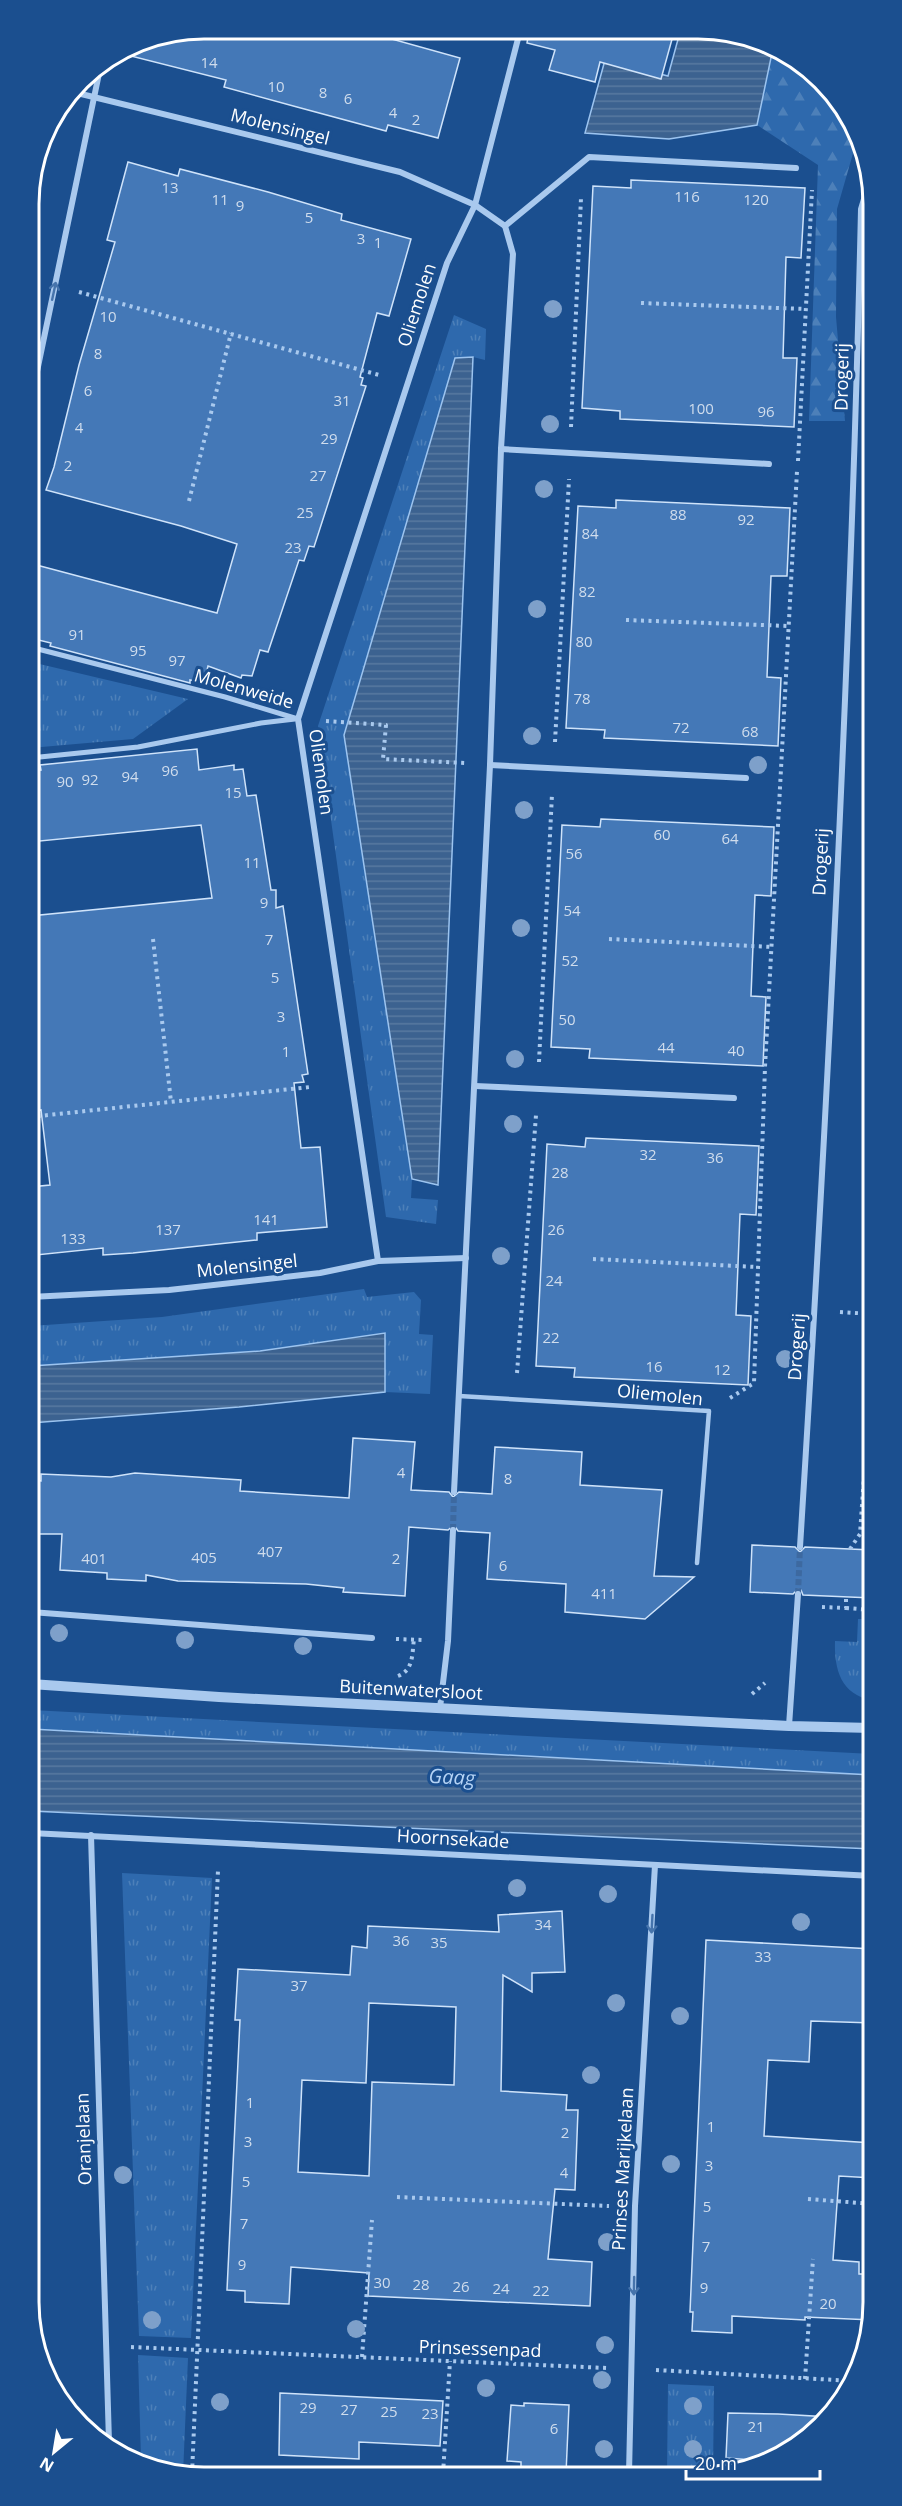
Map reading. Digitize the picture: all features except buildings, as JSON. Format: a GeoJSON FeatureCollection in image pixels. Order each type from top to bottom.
{"type":"FeatureCollection","features":[{"type":"Feature","properties":{"kind":"street","name":"Oliemolen"},"geometry":{"type":"LineString","coordinates":[[378,1261],[298,719],[447,262],[475,205],[518,39]]}},
{"type":"Feature","properties":{"kind":"street"},"geometry":{"type":"LineString","coordinates":[[39,364],[98,78]]}},
{"type":"Feature","properties":{"kind":"street","name":"Molensingel"},"geometry":{"type":"LineString","coordinates":[[81,94],[400,172],[475,205]]}},
{"type":"Feature","properties":{"kind":"street"},"geometry":{"type":"LineString","coordinates":[[505,226],[589,157],[796,168]]}},
{"type":"Feature","properties":{"kind":"street","name":"Drogerij"},"geometry":{"type":"LineString","coordinates":[[800,1547],[815,1309],[855,490],[863,203]]}},
{"type":"Feature","properties":{"kind":"street"},"geometry":{"type":"LineString","coordinates":[[454,1492],[490,765],[501,449],[513,254],[505,226],[475,205]]}},
{"type":"Feature","properties":{"kind":"street"},"geometry":{"type":"LineString","coordinates":[[501,449],[769,464]]}},
{"type":"Feature","properties":{"kind":"street","name":"Molenweide"},"geometry":{"type":"LineString","coordinates":[[39,649],[298,719]]}},
{"type":"Feature","properties":{"kind":"street","name":"Molenweide"},"geometry":{"type":"LineString","coordinates":[[39,757],[138,747],[261,723],[298,719]]}},
{"type":"Feature","properties":{"kind":"street"},"geometry":{"type":"LineString","coordinates":[[490,765],[746,778]]}},
{"type":"Feature","properties":{"kind":"street"},"geometry":{"type":"LineString","coordinates":[[475,1086],[734,1098]]}},
{"type":"Feature","properties":{"kind":"street","name":"Molensingel"},"geometry":{"type":"LineString","coordinates":[[39,1297],[181,1289],[320,1273],[378,1261],[466,1258]]}},
{"type":"Feature","properties":{"kind":"street"},"geometry":{"type":"LineString","coordinates":[[440,1708],[448,1641],[453,1530]]}},
{"type":"Feature","properties":{"kind":"street"},"geometry":{"type":"LineString","coordinates":[[789,1726],[798,1594]]}},
{"type":"Feature","properties":{"kind":"street"},"geometry":{"type":"LineString","coordinates":[[39,1613],[372,1638]]}},
{"type":"Feature","properties":{"kind":"street","name":"Buitenwatersloot"},"geometry":{"type":"LineString","coordinates":[[39,1685],[219,1697],[863,1728]]}},
{"type":"Feature","properties":{"kind":"street","name":"Hoornsekade"},"geometry":{"type":"LineString","coordinates":[[39,1833],[863,1875]]}},
{"type":"Feature","properties":{"kind":"street","name":"Oranjelaan"},"geometry":{"type":"LineString","coordinates":[[91,1835],[109,2437]]}},
{"type":"Feature","properties":{"kind":"street","name":"Prinses Marijkelaan"},"geometry":{"type":"LineString","coordinates":[[629,2467],[635,2206],[656,1865]]}},
{"type":"Feature","properties":{"kind":"lane","name":"Oliemolen"},"geometry":{"type":"LineString","coordinates":[[459,1396],[709,1411],[697,1563]]}},
{"type":"Feature","properties":{"kind":"path"},"geometry":{"type":"LineString","coordinates":[[800,429],[812,190]]}},
{"type":"Feature","properties":{"kind":"path"},"geometry":{"type":"LineString","coordinates":[[56,285],[379,375]]}},
{"type":"Feature","properties":{"kind":"path"},"geometry":{"type":"LineString","coordinates":[[641,303],[806,309]]}},
{"type":"Feature","properties":{"kind":"path"},"geometry":{"type":"LineString","coordinates":[[189,501],[231,333]]}},
{"type":"Feature","properties":{"kind":"path"},"geometry":{"type":"LineString","coordinates":[[754,1383],[772,947],[795,508]]}},
{"type":"Feature","properties":{"kind":"path"},"geometry":{"type":"LineString","coordinates":[[626,620],[789,626]]}},
{"type":"Feature","properties":{"kind":"path"},"geometry":{"type":"LineString","coordinates":[[322,721],[386,725],[383,759],[462,763]]}},
{"type":"Feature","properties":{"kind":"path"},"geometry":{"type":"LineString","coordinates":[[153,939],[171,1102]]}},
{"type":"Feature","properties":{"kind":"path"},"geometry":{"type":"LineString","coordinates":[[609,939],[772,947]]}},
{"type":"Feature","properties":{"kind":"path"},"geometry":{"type":"LineString","coordinates":[[39,1116],[310,1088]]}},
{"type":"Feature","properties":{"kind":"path"},"geometry":{"type":"LineString","coordinates":[[593,1259],[758,1267]]}},
{"type":"Feature","properties":{"kind":"path"},"geometry":{"type":"LineString","coordinates":[[850,1549],[860,1534],[863,1491]]}},
{"type":"Feature","properties":{"kind":"path"},"geometry":{"type":"LineString","coordinates":[[846,1608],[863,1609]]}},
{"type":"Feature","properties":{"kind":"path"},"geometry":{"type":"LineString","coordinates":[[372,1638],[448,1641]]}},
{"type":"Feature","properties":{"kind":"path"},"geometry":{"type":"LineString","coordinates":[[391,1678],[404,1673],[411,1664],[414,1639]]}},
{"type":"Feature","properties":{"kind":"path"},"geometry":{"type":"LineString","coordinates":[[742,1697],[757,1690],[768,1679]]}},
{"type":"Feature","properties":{"kind":"path"},"geometry":{"type":"LineString","coordinates":[[192,2466],[219,1842]]}},
{"type":"Feature","properties":{"kind":"path"},"geometry":{"type":"LineString","coordinates":[[397,2197],[635,2206]]}},
{"type":"Feature","properties":{"kind":"path"},"geometry":{"type":"LineString","coordinates":[[808,2199],[863,2203]]}},
{"type":"Feature","properties":{"kind":"path"},"geometry":{"type":"LineString","coordinates":[[362,2357],[372,2220]]}},
{"type":"Feature","properties":{"kind":"path"},"geometry":{"type":"LineString","coordinates":[[805,2379],[813,2259]]}},
{"type":"Feature","properties":{"kind":"path","name":"Prinsessenpad"},"geometry":{"type":"LineString","coordinates":[[105,2346],[843,2381]]}},
{"type":"Feature","properties":{"kind":"path"},"geometry":{"type":"LineString","coordinates":[[443,2467],[450,2361]]}},
{"type":"Feature","properties":{"kind":"green space"},"geometry":{"type":"Polygon","coordinates":[[[771,57],[799,73],[829,103],[841,121],[854,151],[837,209],[836,317],[845,421],[809,421],[818,165],[757,125],[771,57]]]}},
{"type":"Feature","properties":{"kind":"green space"},"geometry":{"type":"Polygon","coordinates":[[[454,315],[486,329],[485,360],[473,357],[455,359],[344,735],[412,1179],[411,1198],[438,1200],[436,1224],[386,1217],[318,726],[454,315]]]}},
{"type":"Feature","properties":{"kind":"green space"},"geometry":{"type":"Polygon","coordinates":[[[39,664],[188,699],[133,739],[39,747],[39,664]]]}},
{"type":"Feature","properties":{"kind":"green space"},"geometry":{"type":"Polygon","coordinates":[[[364,1289],[367,1297],[414,1292],[421,1300],[419,1334],[433,1335],[430,1394],[385,1392],[385,1334],[260,1351],[39,1365],[39,1325],[162,1317],[364,1289]]]}},
{"type":"Feature","properties":{"kind":"green space"},"geometry":{"type":"Polygon","coordinates":[[[858,1619],[863,1619],[863,1698],[846,1687],[836,1661],[835,1641],[857,1642],[858,1619]]]}},
{"type":"Feature","properties":{"kind":"green space"},"geometry":{"type":"Polygon","coordinates":[[[39,1710],[863,1754],[863,1775],[39,1729],[39,1710]]]}},
{"type":"Feature","properties":{"kind":"green space"},"geometry":{"type":"Polygon","coordinates":[[[122,1873],[212,1878],[191,2338],[139,2336],[122,1873]]]}},
{"type":"Feature","properties":{"kind":"green space"},"geometry":{"type":"Polygon","coordinates":[[[138,2355],[188,2358],[183,2466],[141,2454],[138,2355]]]}},
{"type":"Feature","properties":{"kind":"green space"},"geometry":{"type":"Polygon","coordinates":[[[668,2384],[714,2386],[713,2466],[667,2467],[668,2384]]]}},
{"type":"Feature","properties":{"kind":"water"},"geometry":{"type":"Polygon","coordinates":[[[678,39],[730,42],[771,57],[757,125],[669,139],[585,133],[605,60],[668,76],[678,39]]]}},
{"type":"Feature","properties":{"kind":"water"},"geometry":{"type":"Polygon","coordinates":[[[473,357],[438,1185],[412,1179],[344,735],[455,358],[473,357]]]}},
{"type":"Feature","properties":{"kind":"water"},"geometry":{"type":"Polygon","coordinates":[[[385,1333],[385,1392],[239,1407],[39,1422],[39,1365],[260,1351],[385,1333]]]}},
{"type":"Feature","properties":{"kind":"water","name":"Gaag"},"geometry":{"type":"Polygon","coordinates":[[[39,1729],[863,1775],[863,1849],[39,1811],[39,1729]]]}},
{"type":"Feature","properties":{"kind":"tunnel"},"geometry":{"type":"LineString","coordinates":[[453,1530],[454,1492]]}},
{"type":"Feature","properties":{"kind":"tunnel"},"geometry":{"type":"LineString","coordinates":[[798,1594],[800,1547]]}}]}
